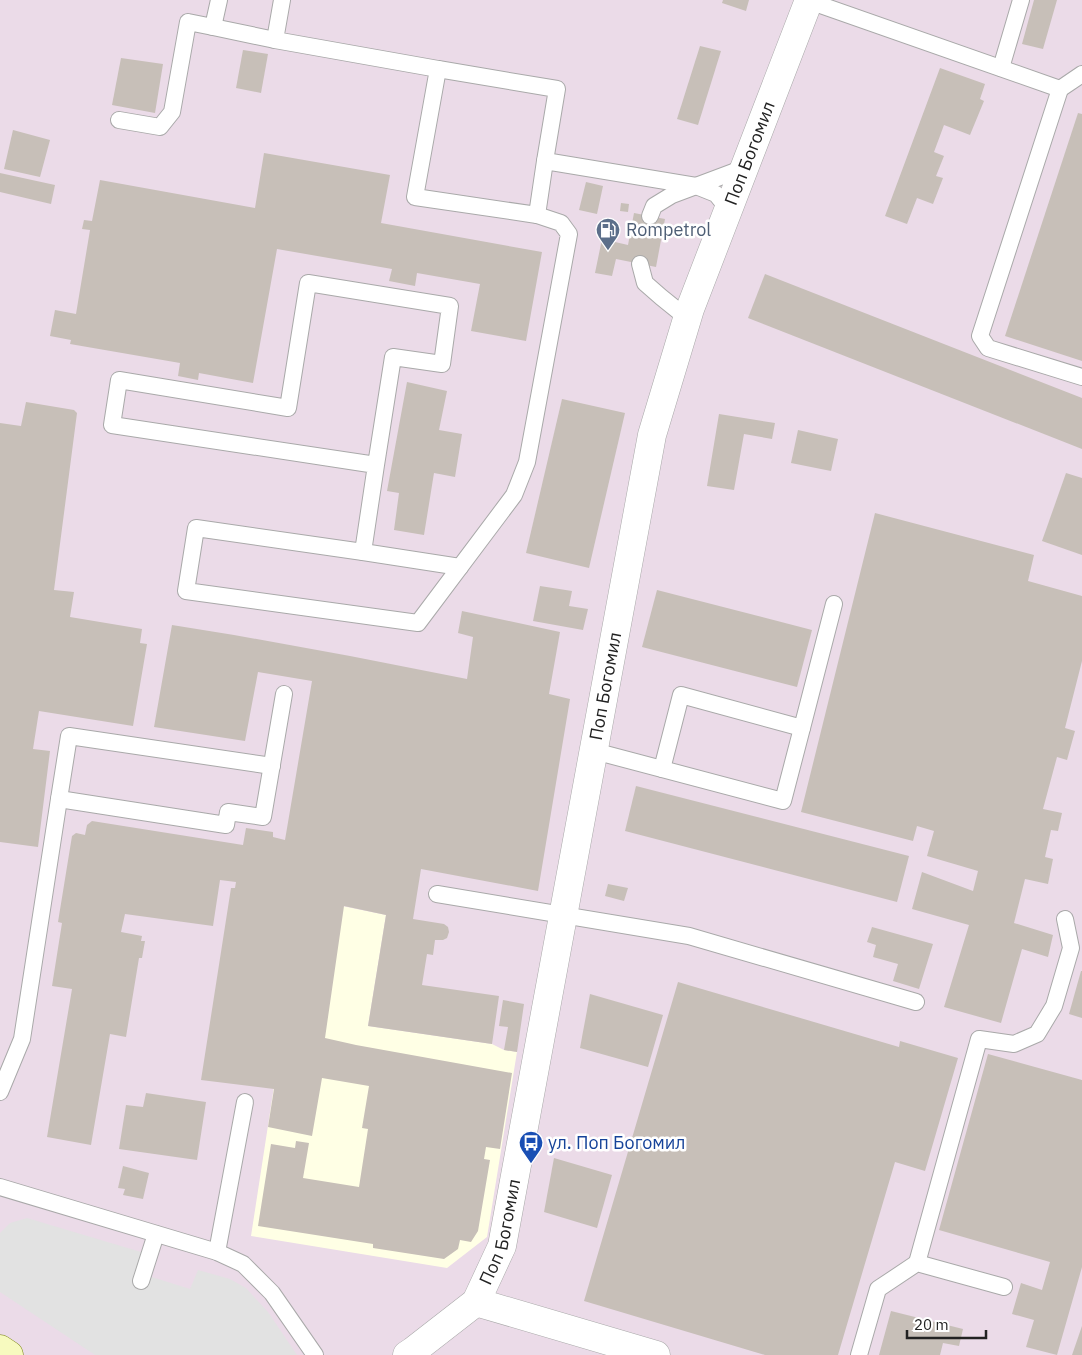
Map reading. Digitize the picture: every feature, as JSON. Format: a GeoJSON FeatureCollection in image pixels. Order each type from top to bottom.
{"type":"FeatureCollection","features":[{"type":"Feature","properties":{"kind":"main road"},"geometry":{"type":"LineString","coordinates":[[0,1349],[9,1355]]}},
{"type":"Feature","properties":{"kind":"street","name":"Поп Богомил"},"geometry":{"type":"LineString","coordinates":[[407,1355],[476,1302],[502,1246],[652,435],[688,318],[809,0]]}},
{"type":"Feature","properties":{"kind":"street"},"geometry":{"type":"LineString","coordinates":[[476,1302],[656,1355]]}},
{"type":"Feature","properties":{"kind":"lane"},"geometry":{"type":"LineString","coordinates":[[213,27],[219,0]]}},
{"type":"Feature","properties":{"kind":"lane"},"geometry":{"type":"LineString","coordinates":[[275,40],[282,0]]}},
{"type":"Feature","properties":{"kind":"lane"},"geometry":{"type":"LineString","coordinates":[[809,0],[1060,89]]}},
{"type":"Feature","properties":{"kind":"lane"},"geometry":{"type":"LineString","coordinates":[[1002,68],[1021,0]]}},
{"type":"Feature","properties":{"kind":"lane"},"geometry":{"type":"LineString","coordinates":[[119,120],[160,127],[172,112],[188,22],[275,40],[556,89],[537,214]]}},
{"type":"Feature","properties":{"kind":"lane"},"geometry":{"type":"LineString","coordinates":[[438,69],[415,197],[537,214],[561,223],[569,234],[527,462],[514,495],[460,567],[418,623],[186,591],[196,528],[460,567]]}},
{"type":"Feature","properties":{"kind":"lane"},"geometry":{"type":"LineString","coordinates":[[1082,74],[1060,89],[980,336],[988,348],[1082,376]]}},
{"type":"Feature","properties":{"kind":"lane"},"geometry":{"type":"LineString","coordinates":[[545,161],[696,186],[716,194],[728,209]]}},
{"type":"Feature","properties":{"kind":"lane"},"geometry":{"type":"LineString","coordinates":[[650,216],[654,206],[672,195],[744,168]]}},
{"type":"Feature","properties":{"kind":"lane"},"geometry":{"type":"LineString","coordinates":[[640,264],[645,283],[688,318]]}},
{"type":"Feature","properties":{"kind":"lane"},"geometry":{"type":"LineString","coordinates":[[363,552],[393,357],[442,364],[450,306],[308,283],[288,408],[119,380],[112,424],[376,465]]}},
{"type":"Feature","properties":{"kind":"lane"},"geometry":{"type":"LineString","coordinates":[[594,751],[783,801],[834,604]]}},
{"type":"Feature","properties":{"kind":"lane"},"geometry":{"type":"LineString","coordinates":[[59,799],[226,825],[228,812],[263,817],[284,694]]}},
{"type":"Feature","properties":{"kind":"lane"},"geometry":{"type":"LineString","coordinates":[[662,769],[681,695],[802,728]]}},
{"type":"Feature","properties":{"kind":"lane"},"geometry":{"type":"LineString","coordinates":[[0,1092],[22,1039],[69,736],[272,766]]}},
{"type":"Feature","properties":{"kind":"lane"},"geometry":{"type":"LineString","coordinates":[[438,894],[689,936],[916,1002]]}},
{"type":"Feature","properties":{"kind":"lane"},"geometry":{"type":"LineString","coordinates":[[859,1355],[878,1289],[917,1263],[979,1039],[1014,1044],[1037,1034],[1054,1006],[1071,948],[1065,919]]}},
{"type":"Feature","properties":{"kind":"lane"},"geometry":{"type":"LineString","coordinates":[[216,1252],[245,1102]]}},
{"type":"Feature","properties":{"kind":"lane"},"geometry":{"type":"LineString","coordinates":[[0,1187],[216,1252],[243,1264],[272,1293],[315,1355]]}},
{"type":"Feature","properties":{"kind":"lane"},"geometry":{"type":"LineString","coordinates":[[141,1281],[156,1234]]}},
{"type":"Feature","properties":{"kind":"lane"},"geometry":{"type":"LineString","coordinates":[[917,1263],[1004,1287]]}},
{"type":"Feature","properties":{"kind":"shaded area"},"geometry":{"type":"Polygon","coordinates":[[[0,0],[1082,0],[1082,1355],[0,1355],[0,0]]]}},
{"type":"Feature","properties":{"kind":"shaded area"},"geometry":{"type":"Polygon","coordinates":[[[303,898],[386,915],[368,1026],[492,1044],[504,1050],[517,1052],[487,1237],[447,1268],[251,1236],[303,898]]]}},
{"type":"Feature","properties":{"kind":"shaded area"},"geometry":{"type":"Polygon","coordinates":[[[27,1218],[141,1252],[136,1272],[190,1289],[198,1270],[230,1279],[246,1288],[268,1312],[297,1355],[95,1355],[0,1292],[0,1233],[10,1223],[27,1218]]]}},
{"type":"Feature","properties":{"kind":"building"},"geometry":{"type":"Polygon","coordinates":[[[723,0],[749,0],[746,11],[722,3],[723,0]]]}},
{"type":"Feature","properties":{"kind":"building"},"geometry":{"type":"Polygon","coordinates":[[[1034,0],[1057,0],[1043,49],[1022,44],[1034,0]]]}},
{"type":"Feature","properties":{"kind":"building"},"geometry":{"type":"Polygon","coordinates":[[[700,46],[721,51],[698,125],[677,119],[700,46]]]}},
{"type":"Feature","properties":{"kind":"building"},"geometry":{"type":"Polygon","coordinates":[[[243,50],[268,54],[261,93],[236,88],[243,50]]]}},
{"type":"Feature","properties":{"kind":"building"},"geometry":{"type":"Polygon","coordinates":[[[121,58],[163,64],[155,113],[112,105],[121,58]]]}},
{"type":"Feature","properties":{"kind":"building"},"geometry":{"type":"Polygon","coordinates":[[[940,68],[985,84],[980,99],[984,101],[970,135],[944,125],[934,152],[944,156],[936,176],[943,178],[933,204],[917,198],[907,224],[885,216],[940,68]]]}},
{"type":"Feature","properties":{"kind":"building"},"geometry":{"type":"Polygon","coordinates":[[[1078,113],[1082,114],[1082,361],[1005,336],[1078,113]]]}},
{"type":"Feature","properties":{"kind":"building"},"geometry":{"type":"Polygon","coordinates":[[[13,130],[50,140],[40,177],[4,169],[13,130]]]}},
{"type":"Feature","properties":{"kind":"building"},"geometry":{"type":"Polygon","coordinates":[[[264,153],[390,175],[381,223],[542,252],[526,341],[471,331],[480,284],[417,273],[415,286],[389,281],[392,269],[277,249],[253,383],[199,373],[198,380],[178,376],[180,363],[70,344],[71,340],[50,336],[55,310],[76,314],[90,230],[82,229],[84,220],[92,221],[100,180],[255,208],[264,153]]]}},
{"type":"Feature","properties":{"kind":"building"},"geometry":{"type":"Polygon","coordinates":[[[0,173],[55,185],[51,204],[0,192],[0,173]]]}},
{"type":"Feature","properties":{"kind":"building"},"geometry":{"type":"Polygon","coordinates":[[[586,182],[603,186],[597,214],[579,210],[586,182]]]}},
{"type":"Feature","properties":{"kind":"building"},"geometry":{"type":"Polygon","coordinates":[[[621,203],[629,204],[628,212],[620,211],[621,203]]]}},
{"type":"Feature","properties":{"kind":"building"},"geometry":{"type":"Polygon","coordinates":[[[634,213],[665,219],[656,267],[616,259],[612,276],[595,273],[602,239],[628,245],[634,213]]]}},
{"type":"Feature","properties":{"kind":"building"},"geometry":{"type":"Polygon","coordinates":[[[765,274],[1082,398],[1082,449],[748,318],[765,274]]]}},
{"type":"Feature","properties":{"kind":"building"},"geometry":{"type":"Polygon","coordinates":[[[407,382],[447,391],[439,430],[462,434],[455,477],[434,473],[424,535],[394,530],[399,493],[387,491],[407,382]]]}},
{"type":"Feature","properties":{"kind":"building"},"geometry":{"type":"Polygon","coordinates":[[[562,399],[625,413],[589,568],[526,553],[562,399]]]}},
{"type":"Feature","properties":{"kind":"building"},"geometry":{"type":"Polygon","coordinates":[[[26,402],[74,410],[77,413],[54,590],[74,592],[70,617],[142,629],[140,643],[147,644],[133,726],[39,711],[33,749],[50,751],[38,847],[0,842],[0,423],[21,426],[26,402]]]}},
{"type":"Feature","properties":{"kind":"building"},"geometry":{"type":"Polygon","coordinates":[[[719,414],[775,423],[772,439],[744,434],[734,490],[707,486],[719,414]]]}},
{"type":"Feature","properties":{"kind":"building"},"geometry":{"type":"Polygon","coordinates":[[[798,430],[838,439],[831,471],[791,463],[798,430]]]}},
{"type":"Feature","properties":{"kind":"building"},"geometry":{"type":"Polygon","coordinates":[[[1066,473],[1082,478],[1082,555],[1042,541],[1066,473]]]}},
{"type":"Feature","properties":{"kind":"building"},"geometry":{"type":"Polygon","coordinates":[[[875,513],[1034,555],[1028,581],[1082,596],[1082,661],[1065,728],[1075,731],[1067,760],[1057,757],[1043,809],[1062,813],[1058,831],[1051,830],[1045,857],[1053,859],[1048,884],[1025,879],[1014,923],[1053,935],[1048,957],[1022,949],[1001,1023],[944,1007],[969,925],[912,909],[922,872],[973,891],[978,871],[927,856],[934,831],[917,826],[913,841],[801,812],[875,513]]]}},
{"type":"Feature","properties":{"kind":"building"},"geometry":{"type":"Polygon","coordinates":[[[540,586],[572,591],[569,606],[588,609],[583,630],[533,621],[540,586]]]}},
{"type":"Feature","properties":{"kind":"building"},"geometry":{"type":"Polygon","coordinates":[[[657,590],[812,630],[797,687],[642,647],[657,590]]]}},
{"type":"Feature","properties":{"kind":"building"},"geometry":{"type":"Polygon","coordinates":[[[462,611],[560,632],[549,694],[570,699],[538,891],[421,869],[413,919],[444,924],[448,927],[449,932],[447,938],[435,940],[433,955],[427,954],[422,985],[499,996],[492,1044],[368,1026],[386,915],[344,906],[325,1038],[512,1073],[500,1149],[486,1147],[484,1159],[490,1160],[478,1231],[471,1242],[460,1240],[458,1249],[444,1259],[373,1248],[373,1244],[258,1226],[271,1144],[295,1148],[296,1141],[309,1143],[303,1178],[359,1187],[368,1129],[362,1128],[369,1086],[322,1078],[312,1136],[268,1127],[274,1089],[201,1080],[231,888],[235,888],[236,882],[220,880],[213,926],[125,914],[121,932],[142,936],[141,941],[145,941],[142,958],[139,958],[126,1037],[110,1034],[91,1145],[47,1137],[72,989],[52,986],[62,923],[58,922],[72,836],[76,833],[85,835],[87,825],[92,821],[243,845],[246,828],[273,832],[273,837],[285,840],[312,681],[258,672],[245,741],[154,727],[172,625],[350,656],[467,679],[473,637],[458,633],[462,611]]]}},
{"type":"Feature","properties":{"kind":"building"},"geometry":{"type":"Polygon","coordinates":[[[636,786],[909,856],[897,902],[625,831],[636,786]]]}},
{"type":"Feature","properties":{"kind":"building"},"geometry":{"type":"Polygon","coordinates":[[[608,884],[628,888],[624,901],[605,896],[608,884]]]}},
{"type":"Feature","properties":{"kind":"building"},"geometry":{"type":"Polygon","coordinates":[[[872,927],[933,944],[919,989],[893,981],[898,964],[873,957],[876,945],[867,942],[872,927]]]}},
{"type":"Feature","properties":{"kind":"building"},"geometry":{"type":"Polygon","coordinates":[[[1082,971],[1082,1018],[1069,1014],[1082,971]]]}},
{"type":"Feature","properties":{"kind":"building"},"geometry":{"type":"Polygon","coordinates":[[[678,982],[899,1047],[900,1041],[958,1058],[925,1171],[895,1162],[838,1355],[765,1355],[584,1301],[678,982]]]}},
{"type":"Feature","properties":{"kind":"building"},"geometry":{"type":"Polygon","coordinates":[[[590,994],[663,1015],[648,1067],[580,1048],[590,994]]]}},
{"type":"Feature","properties":{"kind":"building"},"geometry":{"type":"Polygon","coordinates":[[[503,1000],[524,1004],[517,1052],[504,1050],[508,1027],[499,1026],[503,1000]]]}},
{"type":"Feature","properties":{"kind":"building"},"geometry":{"type":"Polygon","coordinates":[[[988,1054],[1082,1080],[1082,1267],[1057,1355],[1026,1347],[1034,1320],[1012,1314],[1021,1283],[1042,1290],[1050,1262],[939,1230],[988,1054]]]}},
{"type":"Feature","properties":{"kind":"building"},"geometry":{"type":"Polygon","coordinates":[[[146,1093],[206,1102],[197,1160],[119,1149],[126,1105],[143,1107],[146,1093]]]}},
{"type":"Feature","properties":{"kind":"building"},"geometry":{"type":"Polygon","coordinates":[[[554,1158],[612,1175],[597,1228],[544,1212],[554,1158]]]}},
{"type":"Feature","properties":{"kind":"building"},"geometry":{"type":"Polygon","coordinates":[[[123,1166],[149,1173],[143,1199],[123,1195],[125,1189],[118,1188],[123,1166]]]}},
{"type":"Feature","properties":{"kind":"building"},"geometry":{"type":"Polygon","coordinates":[[[891,1311],[963,1329],[959,1346],[943,1343],[940,1355],[879,1355],[891,1311]]]}},
{"type":"Feature","properties":{"kind":"building"},"geometry":{"type":"Polygon","coordinates":[[[1082,1326],[1082,1355],[1072,1355],[1082,1326]]]}},
{"type":"Feature","properties":{"kind":"place","name":"Rompetrol"},"geometry":{"type":"Point","coordinates":[608,251]}},
{"type":"Feature","properties":{"kind":"place","name":"ул. Поп Богомил"},"geometry":{"type":"Point","coordinates":[531,1164]}}]}
